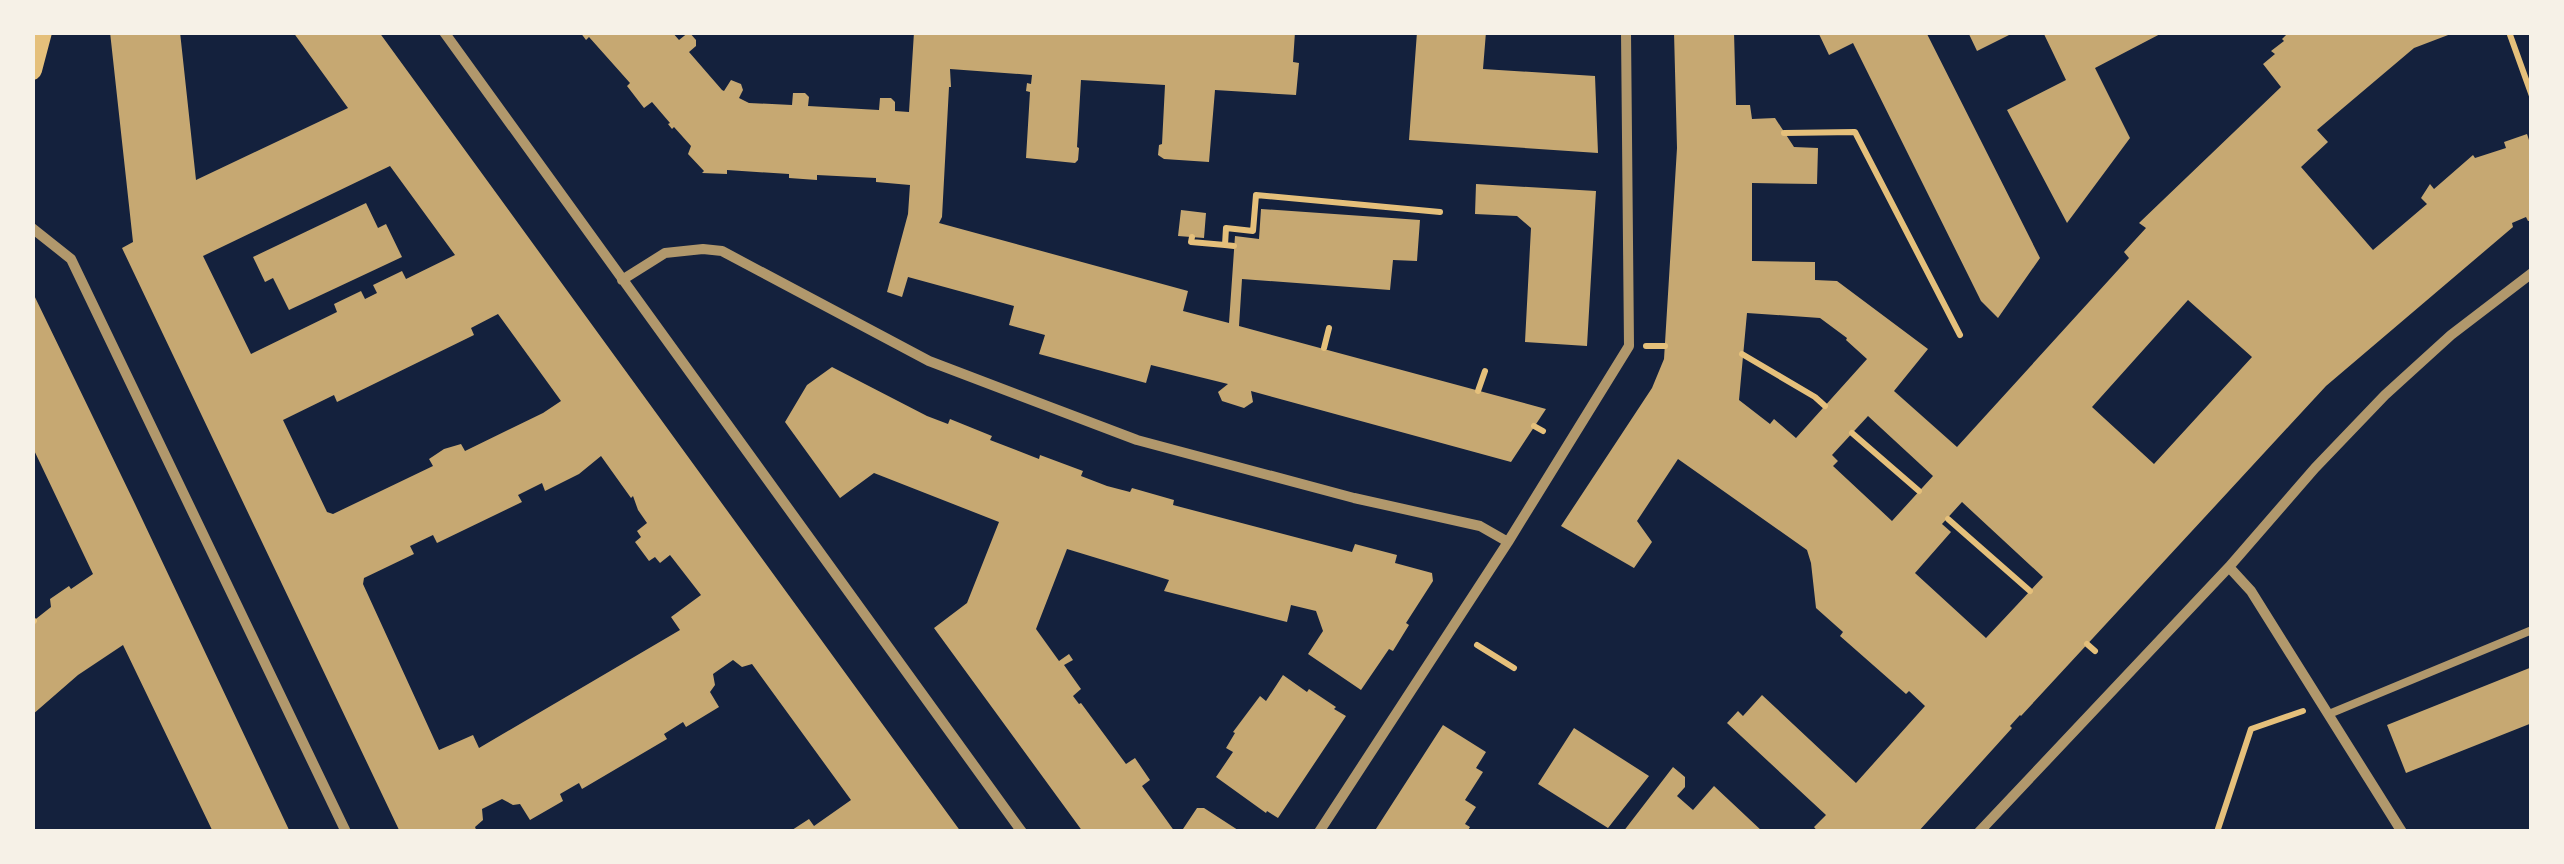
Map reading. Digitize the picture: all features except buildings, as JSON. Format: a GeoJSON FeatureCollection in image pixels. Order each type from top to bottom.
{"type":"FeatureCollection","features":[{"type":"Feature","properties":{"kind":"main road"},"geometry":{"type":"LineString","coordinates":[[32,70],[42,32]]}},
{"type":"Feature","properties":{"kind":"street"},"geometry":{"type":"LineString","coordinates":[[444,32],[1022,832]]}},
{"type":"Feature","properties":{"kind":"street"},"geometry":{"type":"LineString","coordinates":[[1318,832],[1508,542],[1629,346],[1626,32]]}},
{"type":"Feature","properties":{"kind":"street"},"geometry":{"type":"LineString","coordinates":[[32,228],[71,258],[346,832]]}},
{"type":"Feature","properties":{"kind":"street"},"geometry":{"type":"LineString","coordinates":[[622,280],[665,253],[685,249],[722,251],[929,361],[1137,440],[1354,498],[1480,526],[1508,542]]}},
{"type":"Feature","properties":{"kind":"street"},"geometry":{"type":"LineString","coordinates":[[1979,832],[2386,396],[2451,335],[2532,273]]}},
{"type":"Feature","properties":{"kind":"street"},"geometry":{"type":"LineString","coordinates":[[2229,567],[2251,590],[2402,832]]}},
{"type":"Feature","properties":{"kind":"lane"},"geometry":{"type":"LineString","coordinates":[[2326,709],[2532,630]]}},
{"type":"Feature","properties":{"kind":"path"},"geometry":{"type":"LineString","coordinates":[[2509,32],[2532,96]]}},
{"type":"Feature","properties":{"kind":"path"},"geometry":{"type":"LineString","coordinates":[[1784,132],[1855,132],[1960,335]]}},
{"type":"Feature","properties":{"kind":"path"},"geometry":{"type":"LineString","coordinates":[[1224,244],[1226,228],[1253,231],[1256,195],[1440,212]]}},
{"type":"Feature","properties":{"kind":"path"},"geometry":{"type":"LineString","coordinates":[[1192,237],[1191,242],[1234,246]]}},
{"type":"Feature","properties":{"kind":"path"},"geometry":{"type":"LineString","coordinates":[[1324,348],[1329,328]]}},
{"type":"Feature","properties":{"kind":"path"},"geometry":{"type":"LineString","coordinates":[[1742,354],[1825,406]]}},
{"type":"Feature","properties":{"kind":"path"},"geometry":{"type":"LineString","coordinates":[[1478,391],[1485,370]]}},
{"type":"Feature","properties":{"kind":"path"},"geometry":{"type":"LineString","coordinates":[[1534,426],[1543,431]]}},
{"type":"Feature","properties":{"kind":"path"},"geometry":{"type":"LineString","coordinates":[[1852,433],[1919,491]]}},
{"type":"Feature","properties":{"kind":"path"},"geometry":{"type":"LineString","coordinates":[[1948,518],[2030,590]]}},
{"type":"Feature","properties":{"kind":"path"},"geometry":{"type":"LineString","coordinates":[[2087,644],[2096,651]]}},
{"type":"Feature","properties":{"kind":"path"},"geometry":{"type":"LineString","coordinates":[[1477,645],[1514,668]]}},
{"type":"Feature","properties":{"kind":"path"},"geometry":{"type":"LineString","coordinates":[[2217,832],[2250,729],[2326,709]]}}]}
